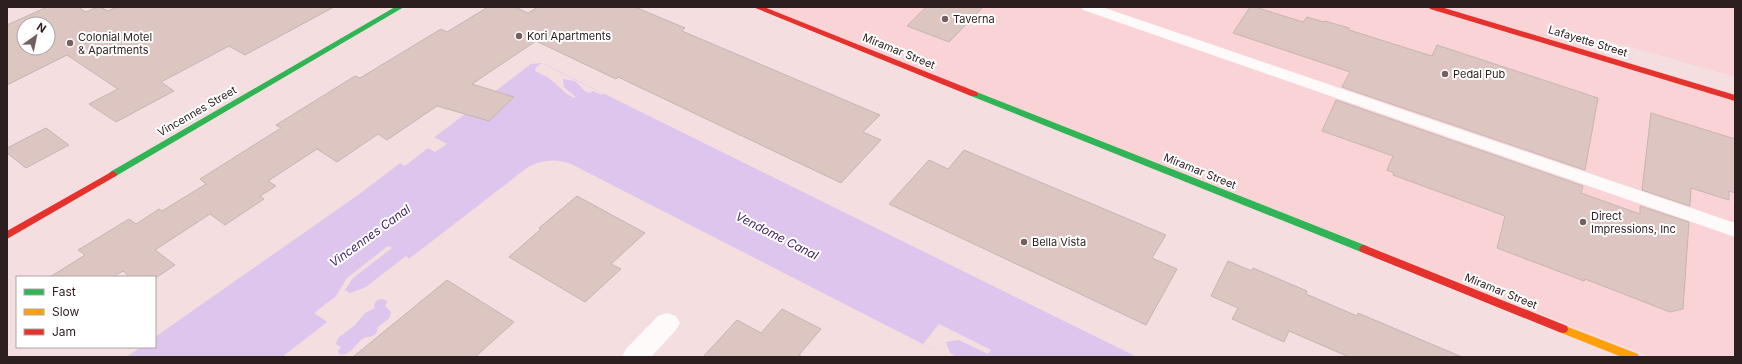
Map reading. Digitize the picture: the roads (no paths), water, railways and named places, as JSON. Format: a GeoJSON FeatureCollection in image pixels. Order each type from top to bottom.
{"type":"FeatureCollection","features":[{"type":"Feature","properties":{"kind":"street","name":"Vincennes Street"},"geometry":{"type":"LineString","coordinates":[[7,235],[400,7]]}},
{"type":"Feature","properties":{"kind":"street","name":"Miramar Street"},"geometry":{"type":"LineString","coordinates":[[757,7],[1634,357]]}},
{"type":"Feature","properties":{"kind":"street","name":"Lafayette Street"},"geometry":{"type":"LineString","coordinates":[[1434,7],[1735,98]]}},
{"type":"Feature","properties":{"kind":"street"},"geometry":{"type":"LineString","coordinates":[[635,357],[667,323]]}},
{"type":"Feature","properties":{"kind":"lane"},"geometry":{"type":"LineString","coordinates":[[1088,7],[1735,230]]}},
{"type":"Feature","properties":{"kind":"water"},"geometry":{"type":"Polygon","coordinates":[[[542,63],[1137,357],[948,357],[569,163],[551,160],[539,162],[528,167],[282,357],[126,357],[140,348],[156,348],[156,336],[358,195],[531,64],[542,63]]]}},
{"type":"Feature","properties":{"kind":"water"},"geometry":{"type":"Polygon","coordinates":[[[381,299],[386,300],[387,303],[385,306],[391,312],[390,317],[378,327],[373,336],[361,340],[350,352],[339,354],[338,351],[341,347],[336,344],[338,338],[355,325],[365,313],[375,308],[374,305],[376,301],[381,299]]]}},
{"type":"Feature","properties":{"kind":"place","name":"Taverna"},"geometry":{"type":"Point","coordinates":[945,19]}},
{"type":"Feature","properties":{"kind":"place","name":"Kori Apartments"},"geometry":{"type":"Point","coordinates":[519,36]}},
{"type":"Feature","properties":{"kind":"place","name":"Colonial Motel & Apartments"},"geometry":{"type":"Point","coordinates":[70,43]}},
{"type":"Feature","properties":{"kind":"place","name":"Pedal Pub"},"geometry":{"type":"Point","coordinates":[1445,74]}},
{"type":"Feature","properties":{"kind":"place","name":"Direct Impressions, Inc"},"geometry":{"type":"Point","coordinates":[1583,222]}},
{"type":"Feature","properties":{"kind":"place","name":"Bella Vista"},"geometry":{"type":"Point","coordinates":[1024,242]}},
{"type":"Feature","properties":{"kind":"water label","name":"Vincennes Canal"},"geometry":{"type":"Point","coordinates":[370,236]}},
{"type":"Feature","properties":{"kind":"water label","name":"Vendome Canal"},"geometry":{"type":"Point","coordinates":[777,236]}}]}
